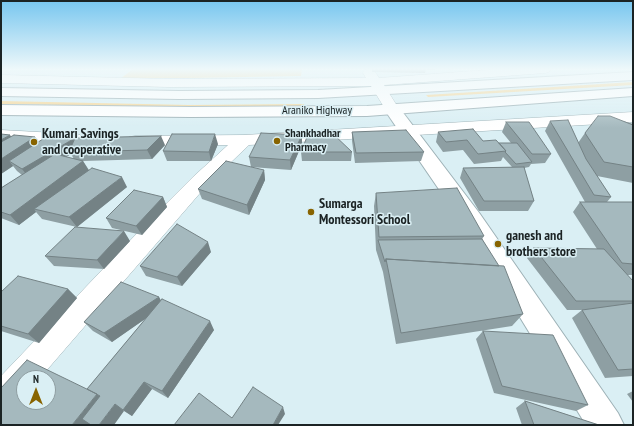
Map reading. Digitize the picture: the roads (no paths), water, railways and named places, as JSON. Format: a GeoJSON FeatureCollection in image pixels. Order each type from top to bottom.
{"type":"FeatureCollection","features":[{"type":"Feature","properties":{"kind":"main road","name":"Araniko Highway"},"geometry":{"type":"LineString","coordinates":[[1,92],[179,95],[301,89]]}},
{"type":"Feature","properties":{"kind":"main road","name":"Araniko Highway"},"geometry":{"type":"LineString","coordinates":[[328,89],[383,94],[633,92]]}},
{"type":"Feature","properties":{"kind":"main road","name":"Araniko Highway"},"geometry":{"type":"LineString","coordinates":[[1,110],[192,112],[367,111],[383,94],[454,89]]}},
{"type":"Feature","properties":{"kind":"main road"},"geometry":{"type":"LineString","coordinates":[[383,94],[472,220],[606,425]]}},
{"type":"Feature","properties":{"kind":"street"},"geometry":{"type":"LineString","coordinates":[[380,89],[383,94],[416,89]]}},
{"type":"Feature","properties":{"kind":"street"},"geometry":{"type":"LineString","coordinates":[[117,141],[244,140],[633,117]]}},
{"type":"Feature","properties":{"kind":"street"},"geometry":{"type":"LineString","coordinates":[[1,135],[86,139]]}},
{"type":"Feature","properties":{"kind":"street"},"geometry":{"type":"LineString","coordinates":[[1,399],[152,232],[200,181],[244,140]]}},
{"type":"Feature","properties":{"kind":"place","name":"Shankhadhar Pharmacy"},"geometry":{"type":"Point","coordinates":[277,141]}},
{"type":"Feature","properties":{"kind":"place","name":"Kumari Savings and cooperative"},"geometry":{"type":"Point","coordinates":[34,142]}},
{"type":"Feature","properties":{"kind":"place","name":"Sumarga Montessori School"},"geometry":{"type":"Point","coordinates":[311,212]}},
{"type":"Feature","properties":{"kind":"place","name":"ganesh and brothers store"},"geometry":{"type":"Point","coordinates":[498,244]}}]}
